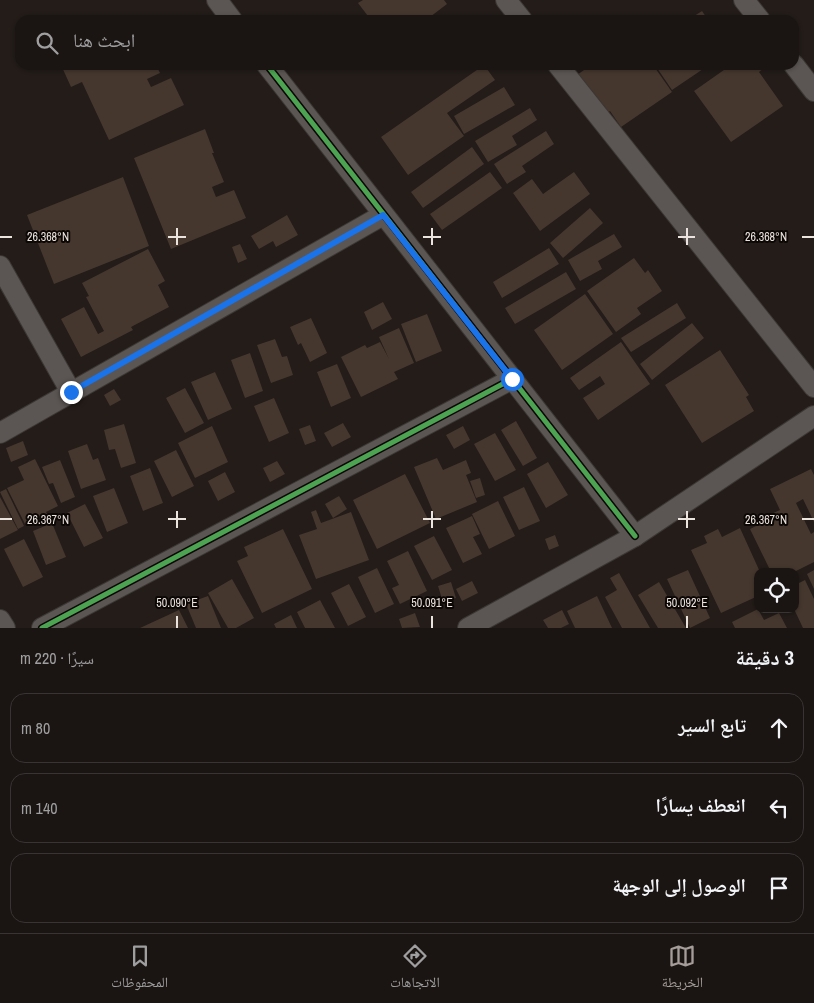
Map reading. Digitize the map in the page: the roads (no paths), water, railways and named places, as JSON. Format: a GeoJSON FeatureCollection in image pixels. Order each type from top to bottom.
{"type":"FeatureCollection","features":[{"type":"Feature","properties":{"kind":"street"},"geometry":{"type":"LineString","coordinates":[[217,0],[228,15]]}},
{"type":"Feature","properties":{"kind":"street"},"geometry":{"type":"LineString","coordinates":[[506,0],[518,15]]}},
{"type":"Feature","properties":{"kind":"street"},"geometry":{"type":"LineString","coordinates":[[744,0],[756,15]]}},
{"type":"Feature","properties":{"kind":"street"},"geometry":{"type":"LineString","coordinates":[[271,70],[635,536]]}},
{"type":"Feature","properties":{"kind":"street"},"geometry":{"type":"LineString","coordinates":[[562,70],[814,388]]}},
{"type":"Feature","properties":{"kind":"street"},"geometry":{"type":"LineString","coordinates":[[798,70],[814,91]]}},
{"type":"Feature","properties":{"kind":"street"},"geometry":{"type":"LineString","coordinates":[[0,433],[383,215]]}},
{"type":"Feature","properties":{"kind":"street"},"geometry":{"type":"LineString","coordinates":[[0,266],[71,392]]}},
{"type":"Feature","properties":{"kind":"street"},"geometry":{"type":"LineString","coordinates":[[42,628],[512,379]]}},
{"type":"Feature","properties":{"kind":"street"},"geometry":{"type":"LineString","coordinates":[[468,628],[635,536],[814,416]]}},
{"type":"Feature","properties":{"kind":"street"},"geometry":{"type":"LineString","coordinates":[[0,620],[5,628]]}}]}
